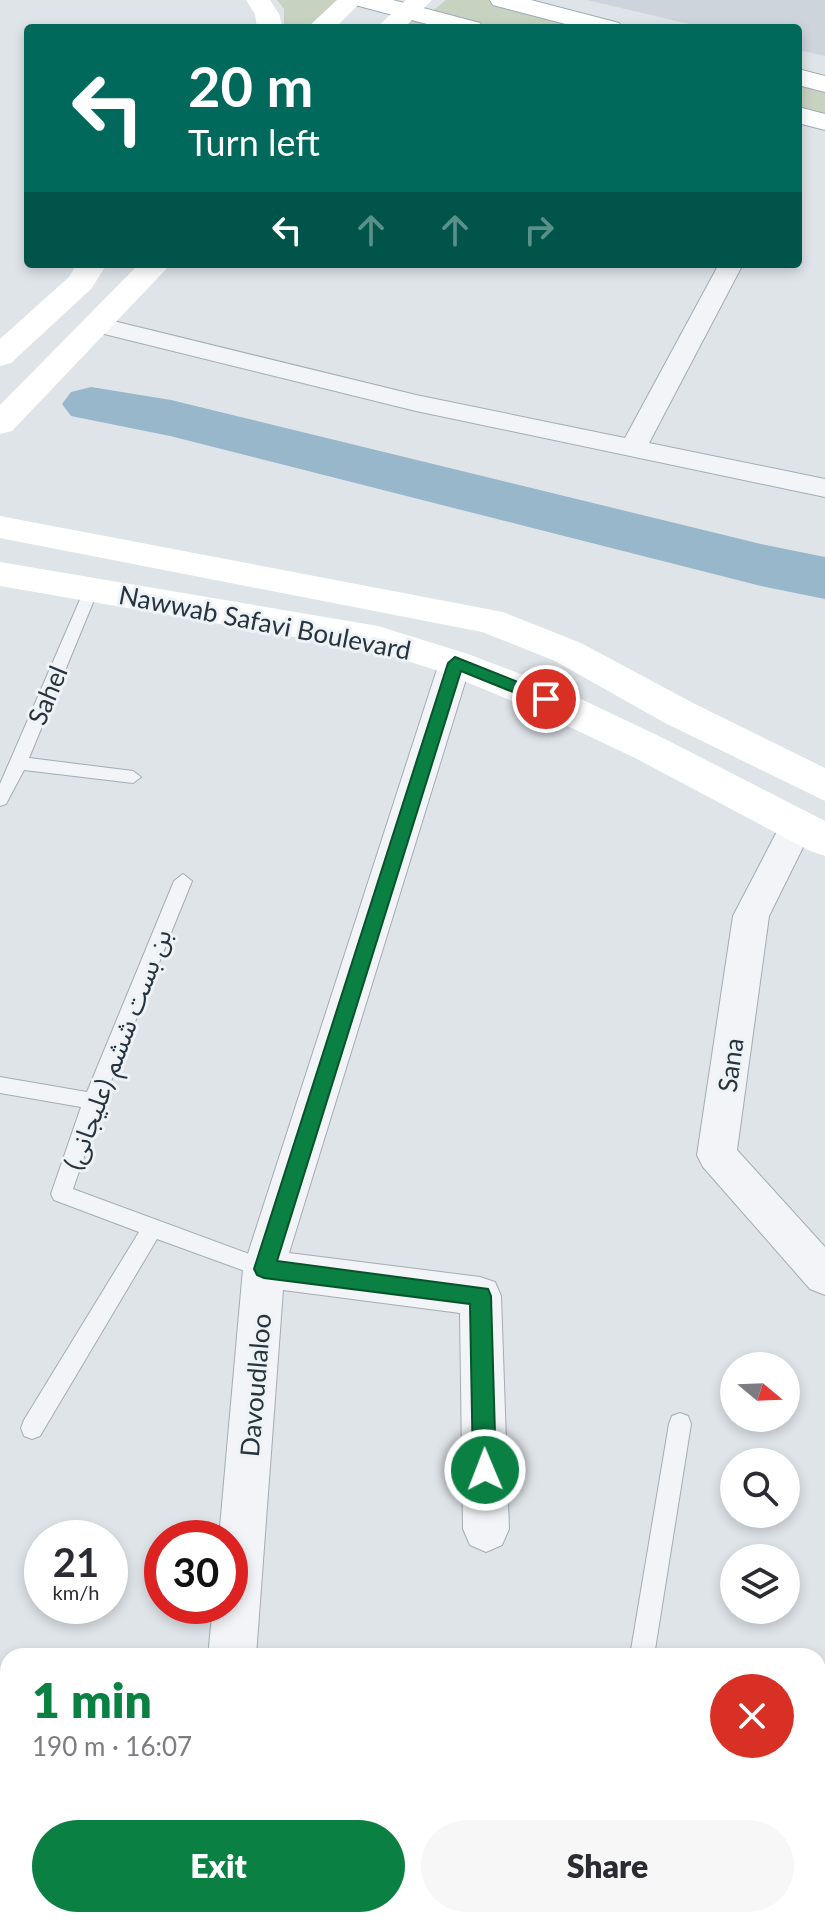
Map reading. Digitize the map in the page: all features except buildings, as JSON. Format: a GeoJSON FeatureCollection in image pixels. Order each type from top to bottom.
{"type":"FeatureCollection","features":[{"type":"Feature","properties":{"kind":"main road"},"geometry":{"type":"LineString","coordinates":[[258,0],[269,24]]}},
{"type":"Feature","properties":{"kind":"main road"},"geometry":{"type":"LineString","coordinates":[[324,24],[351,0]]}},
{"type":"Feature","properties":{"kind":"main road"},"geometry":{"type":"LineString","coordinates":[[364,0],[453,24]]}},
{"type":"Feature","properties":{"kind":"main road"},"geometry":{"type":"LineString","coordinates":[[502,0],[595,24]]}},
{"type":"Feature","properties":{"kind":"main road"},"geometry":{"type":"LineString","coordinates":[[802,78],[825,84]]}},
{"type":"Feature","properties":{"kind":"main road"},"geometry":{"type":"LineString","coordinates":[[802,116],[825,122]]}},
{"type":"Feature","properties":{"kind":"main road"},"geometry":{"type":"LineString","coordinates":[[0,336],[70,268]]}},
{"type":"Feature","properties":{"kind":"main road"},"geometry":{"type":"LineString","coordinates":[[0,356],[80,283],[89,268]]}},
{"type":"Feature","properties":{"kind":"main road"},"geometry":{"type":"LineString","coordinates":[[5,416],[152,268]]}},
{"type":"Feature","properties":{"kind":"main road","name":"Nawwab Safavi Boulevard"},"geometry":{"type":"LineString","coordinates":[[0,527],[490,621],[568,652],[825,786]]}},
{"type":"Feature","properties":{"kind":"main road"},"geometry":{"type":"LineString","coordinates":[[0,556],[130,578],[224,570]]}},
{"type":"Feature","properties":{"kind":"main road","name":"Nawwab Safavi Boulevard"},"geometry":{"type":"LineString","coordinates":[[0,574],[378,639],[455,663],[546,699],[638,742],[811,833]]}},
{"type":"Feature","properties":{"kind":"street"},"geometry":{"type":"LineString","coordinates":[[632,450],[729,268]]}},
{"type":"Feature","properties":{"kind":"street"},"geometry":{"type":"LineString","coordinates":[[97,325],[416,403],[825,488]]}},
{"type":"Feature","properties":{"kind":"street","name":"Davoudlaloo"},"geometry":{"type":"LineString","coordinates":[[233,1648],[264,1269],[455,663]]}},
{"type":"Feature","properties":{"kind":"street","name":"Sana"},"geometry":{"type":"LineString","coordinates":[[811,833],[751,916],[717,1155],[825,1276]]}},
{"type":"Feature","properties":{"kind":"street"},"geometry":{"type":"LineString","coordinates":[[264,1269],[480,1296],[486,1529]]}},
{"type":"Feature","properties":{"kind":"lane","name":"Sahel"},"geometry":{"type":"LineString","coordinates":[[0,800],[19,763],[92,588]]}},
{"type":"Feature","properties":{"kind":"lane"},"geometry":{"type":"LineString","coordinates":[[19,763],[133,777]]}},
{"type":"Feature","properties":{"kind":"lane","name":"بن بست ششم (علیجانی)"},"geometry":{"type":"LineString","coordinates":[[183,881],[93,1101],[61,1194],[264,1269]]}},
{"type":"Feature","properties":{"kind":"lane"},"geometry":{"type":"LineString","coordinates":[[0,1085],[93,1101]]}},
{"type":"Feature","properties":{"kind":"lane"},"geometry":{"type":"LineString","coordinates":[[32,1428],[153,1227]]}},
{"type":"Feature","properties":{"kind":"lane"},"geometry":{"type":"LineString","coordinates":[[643,1648],[680,1424]]}},
{"type":"Feature","properties":{"kind":"shaded area"},"geometry":{"type":"Polygon","coordinates":[[[587,0],[825,0],[825,56],[802,51],[802,24],[689,24],[587,0]]]}},
{"type":"Feature","properties":{"kind":"green space"},"geometry":{"type":"Polygon","coordinates":[[[277,0],[338,0],[313,24],[284,24],[284,9],[277,0]]]}},
{"type":"Feature","properties":{"kind":"green space"},"geometry":{"type":"Polygon","coordinates":[[[446,0],[502,0],[595,24],[393,24],[407,11],[426,16],[446,0]]]}},
{"type":"Feature","properties":{"kind":"green space"},"geometry":{"type":"Polygon","coordinates":[[[802,78],[825,84],[825,122],[802,116],[802,78]]]}},
{"type":"Feature","properties":{"kind":"waterway"},"geometry":{"type":"LineString","coordinates":[[91,404],[171,418],[761,565],[825,578]]}},
{"type":"Feature","properties":{"kind":"route"},"geometry":{"type":"LineString","coordinates":[[485,1470],[480,1296],[264,1269],[455,663],[546,699]]}}]}
